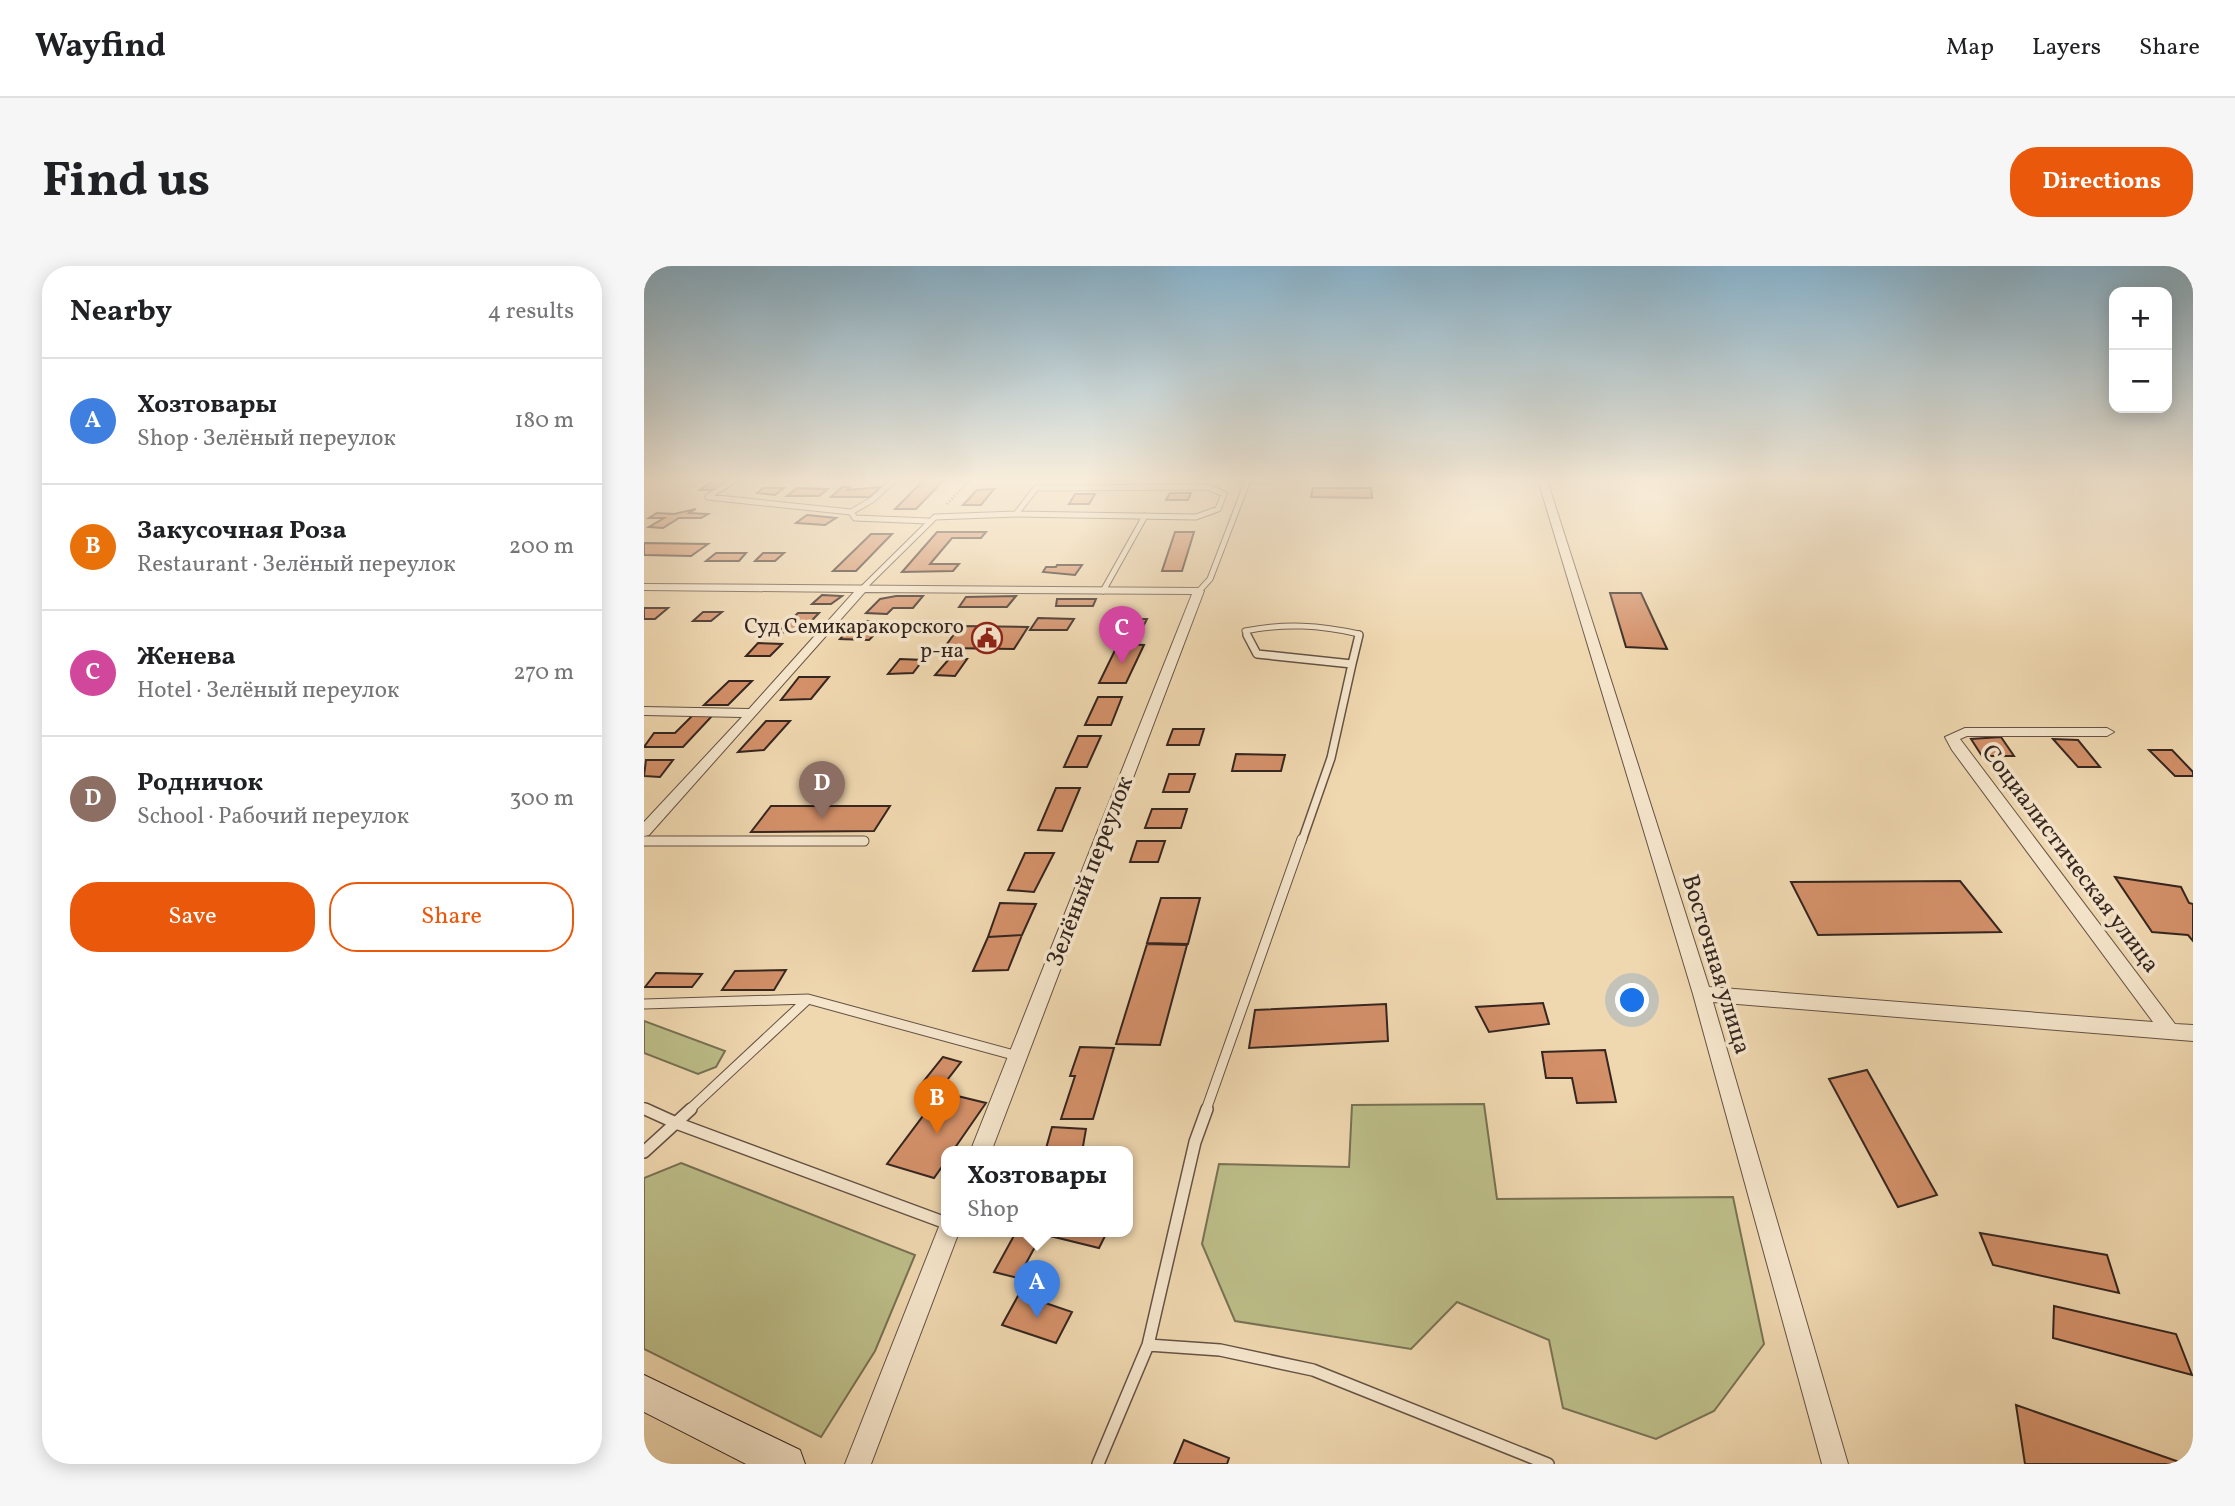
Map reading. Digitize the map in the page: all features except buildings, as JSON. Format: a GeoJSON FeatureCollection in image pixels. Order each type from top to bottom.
{"type":"FeatureCollection","features":[{"type":"Feature","properties":{"kind":"main road"},"geometry":{"type":"LineString","coordinates":[[644,1394],[786,1464]]}},
{"type":"Feature","properties":{"kind":"street","name":"Восточная улица"},"geometry":{"type":"LineString","coordinates":[[1559,536],[1702,994],[1835,1464]]}},
{"type":"Feature","properties":{"kind":"street"},"geometry":{"type":"LineString","coordinates":[[644,587],[1199,591]]}},
{"type":"Feature","properties":{"kind":"street"},"geometry":{"type":"LineString","coordinates":[[644,831],[862,589]]}},
{"type":"Feature","properties":{"kind":"street","name":"Зелёный переулок"},"geometry":{"type":"LineString","coordinates":[[982,1146],[1199,591]]}},
{"type":"Feature","properties":{"kind":"street"},"geometry":{"type":"LineString","coordinates":[[644,711],[753,713]]}},
{"type":"Feature","properties":{"kind":"street","name":"Социалистическая улица"},"geometry":{"type":"LineString","coordinates":[[2107,732],[1965,732],[1952,737],[2170,1031]]}},
{"type":"Feature","properties":{"kind":"street"},"geometry":{"type":"LineString","coordinates":[[1702,994],[2193,1033]]}},
{"type":"Feature","properties":{"kind":"street"},"geometry":{"type":"LineString","coordinates":[[858,1464],[946,1237]]}},
{"type":"Feature","properties":{"kind":"lane"},"geometry":{"type":"LineString","coordinates":[[862,589],[914,536]]}},
{"type":"Feature","properties":{"kind":"lane"},"geometry":{"type":"LineString","coordinates":[[1103,591],[1134,536]]}},
{"type":"Feature","properties":{"kind":"lane"},"geometry":{"type":"LineString","coordinates":[[1199,591],[1210,579],[1227,536]]}},
{"type":"Feature","properties":{"kind":"lane"},"geometry":{"type":"LineString","coordinates":[[1098,1464],[1148,1345],[1195,1142],[1331,758],[1359,634],[1332,627],[1279,623],[1245,631],[1257,654],[1352,664]]}},
{"type":"Feature","properties":{"kind":"lane"},"geometry":{"type":"LineString","coordinates":[[644,841],[864,841]]}},
{"type":"Feature","properties":{"kind":"lane"},"geometry":{"type":"LineString","coordinates":[[644,1004],[808,999],[1017,1056]]}},
{"type":"Feature","properties":{"kind":"lane"},"geometry":{"type":"LineString","coordinates":[[644,1152],[808,999]]}},
{"type":"Feature","properties":{"kind":"lane"},"geometry":{"type":"LineString","coordinates":[[644,1108],[676,1123],[941,1221]]}},
{"type":"Feature","properties":{"kind":"lane"},"geometry":{"type":"LineString","coordinates":[[1148,1345],[1220,1350],[1313,1370],[1548,1464]]}},
{"type":"Feature","properties":{"kind":"green space"},"geometry":{"type":"Polygon","coordinates":[[[644,1021],[725,1051],[716,1067],[698,1074],[644,1053],[644,1021]]]}},
{"type":"Feature","properties":{"kind":"green space"},"geometry":{"type":"Polygon","coordinates":[[[1484,1104],[1497,1199],[1733,1197],[1764,1344],[1714,1411],[1656,1439],[1563,1408],[1549,1340],[1457,1302],[1411,1349],[1235,1321],[1202,1244],[1219,1164],[1349,1167],[1352,1105],[1484,1104]]]}},
{"type":"Feature","properties":{"kind":"green space"},"geometry":{"type":"Polygon","coordinates":[[[681,1163],[915,1255],[875,1351],[821,1437],[644,1349],[644,1178],[681,1163]]]}},
{"type":"Feature","properties":{"kind":"place","name":"Суд Семикаракорского р-на"},"geometry":{"type":"Point","coordinates":[987,638]}},
{"type":"Feature","properties":{"kind":"place","name":"Женева"},"geometry":{"type":"Point","coordinates":[1122,664]}},
{"type":"Feature","properties":{"kind":"place","name":"Родничок"},"geometry":{"type":"Point","coordinates":[822,819]}},
{"type":"Feature","properties":{"kind":"place","name":"Закусочная Роза"},"geometry":{"type":"Point","coordinates":[937,1134]}},
{"type":"Feature","properties":{"kind":"place","name":"Хозтовары"},"geometry":{"type":"Point","coordinates":[1037,1318]}}]}
